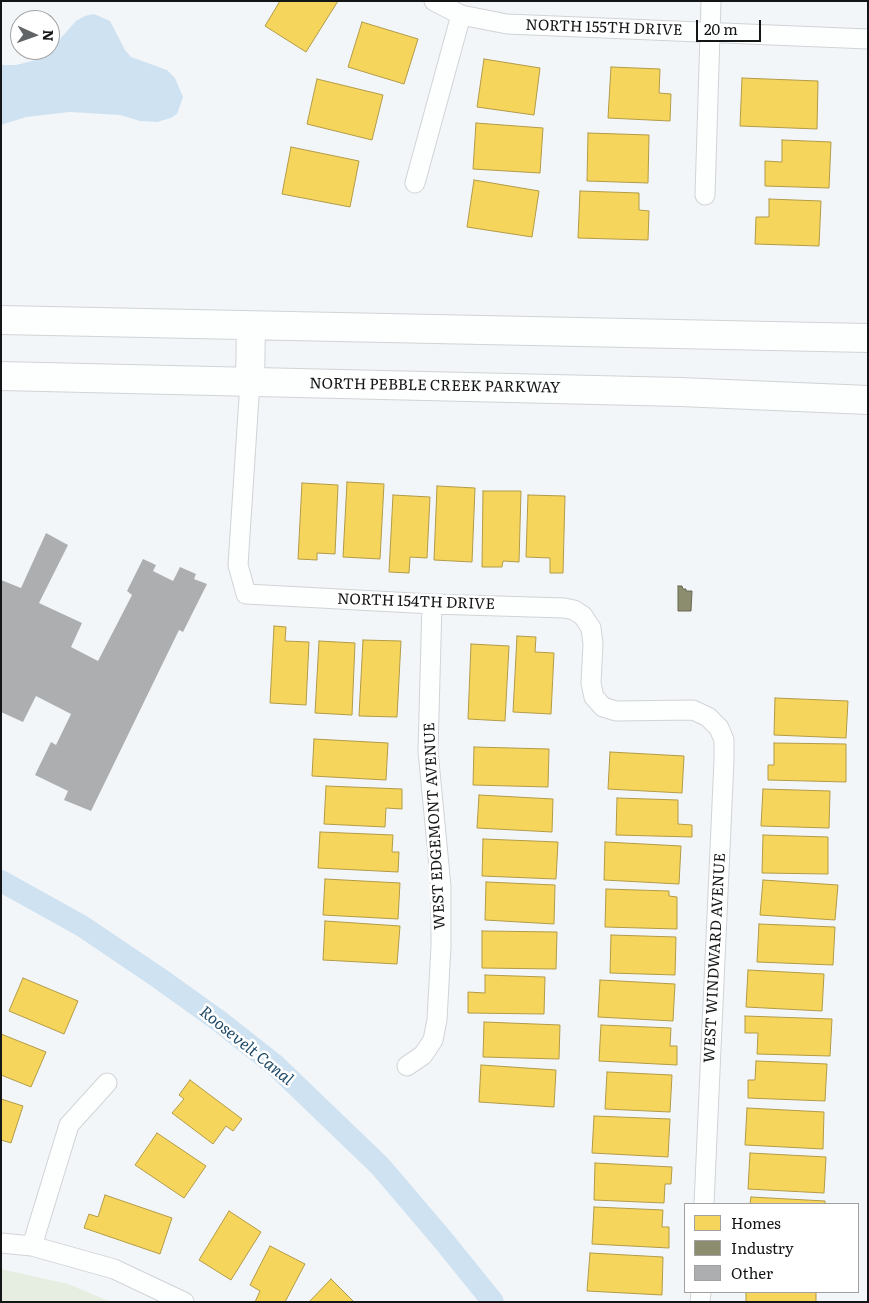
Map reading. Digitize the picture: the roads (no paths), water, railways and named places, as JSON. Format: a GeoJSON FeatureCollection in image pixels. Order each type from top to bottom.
{"type":"FeatureCollection","features":[{"type":"Feature","properties":{"kind":"main road"},"geometry":{"type":"LineString","coordinates":[[1,320],[868,338]]}},
{"type":"Feature","properties":{"kind":"main road"},"geometry":{"type":"LineString","coordinates":[[250,382],[251,326]]}},
{"type":"Feature","properties":{"kind":"main road","name":"NORTH PEBBLE CREEK PARKWAY"},"geometry":{"type":"LineString","coordinates":[[1,376],[680,392],[868,400]]}},
{"type":"Feature","properties":{"kind":"street","name":"NORTH 155TH DRIVE"},"geometry":{"type":"LineString","coordinates":[[434,1],[461,14],[507,24],[868,39]]}},
{"type":"Feature","properties":{"kind":"street"},"geometry":{"type":"LineString","coordinates":[[705,195],[711,1]]}},
{"type":"Feature","properties":{"kind":"street"},"geometry":{"type":"LineString","coordinates":[[415,183],[461,14]]}},
{"type":"Feature","properties":{"kind":"street","name":"NORTH 154TH DRIVE"},"geometry":{"type":"LineString","coordinates":[[250,382],[238,565],[246,594],[432,604],[564,608],[574,610],[583,616],[591,628],[593,644],[591,682],[594,697],[603,707],[616,711],[692,710],[708,716]]}},
{"type":"Feature","properties":{"kind":"street","name":"WEST EDGEMONT AVENUE"},"geometry":{"type":"LineString","coordinates":[[407,1066],[422,1055],[433,1040],[437,1020],[441,955],[441,887],[428,751],[432,604]]}},
{"type":"Feature","properties":{"kind":"street","name":"WEST WINDWARD AVENUE"},"geometry":{"type":"LineString","coordinates":[[704,1203],[724,760],[724,740],[719,728],[708,716]]}},
{"type":"Feature","properties":{"kind":"street"},"geometry":{"type":"LineString","coordinates":[[32,1246],[69,1125],[107,1083]]}},
{"type":"Feature","properties":{"kind":"street"},"geometry":{"type":"LineString","coordinates":[[1,1243],[32,1246],[114,1268],[184,1302]]}},
{"type":"Feature","properties":{"kind":"water"},"geometry":{"type":"Polygon","coordinates":[[[94,14],[110,21],[125,50],[131,57],[167,70],[175,78],[183,97],[177,114],[157,122],[140,121],[120,115],[70,112],[26,117],[1,125],[1,65],[16,65],[36,60],[60,60],[60,39],[76,21],[94,14]]]}},
{"type":"Feature","properties":{"kind":"waterway","name":"Roosevelt Canal"},"geometry":{"type":"LineString","coordinates":[[1,881],[82,926],[219,1021],[275,1065],[380,1166],[493,1302]]}}]}
